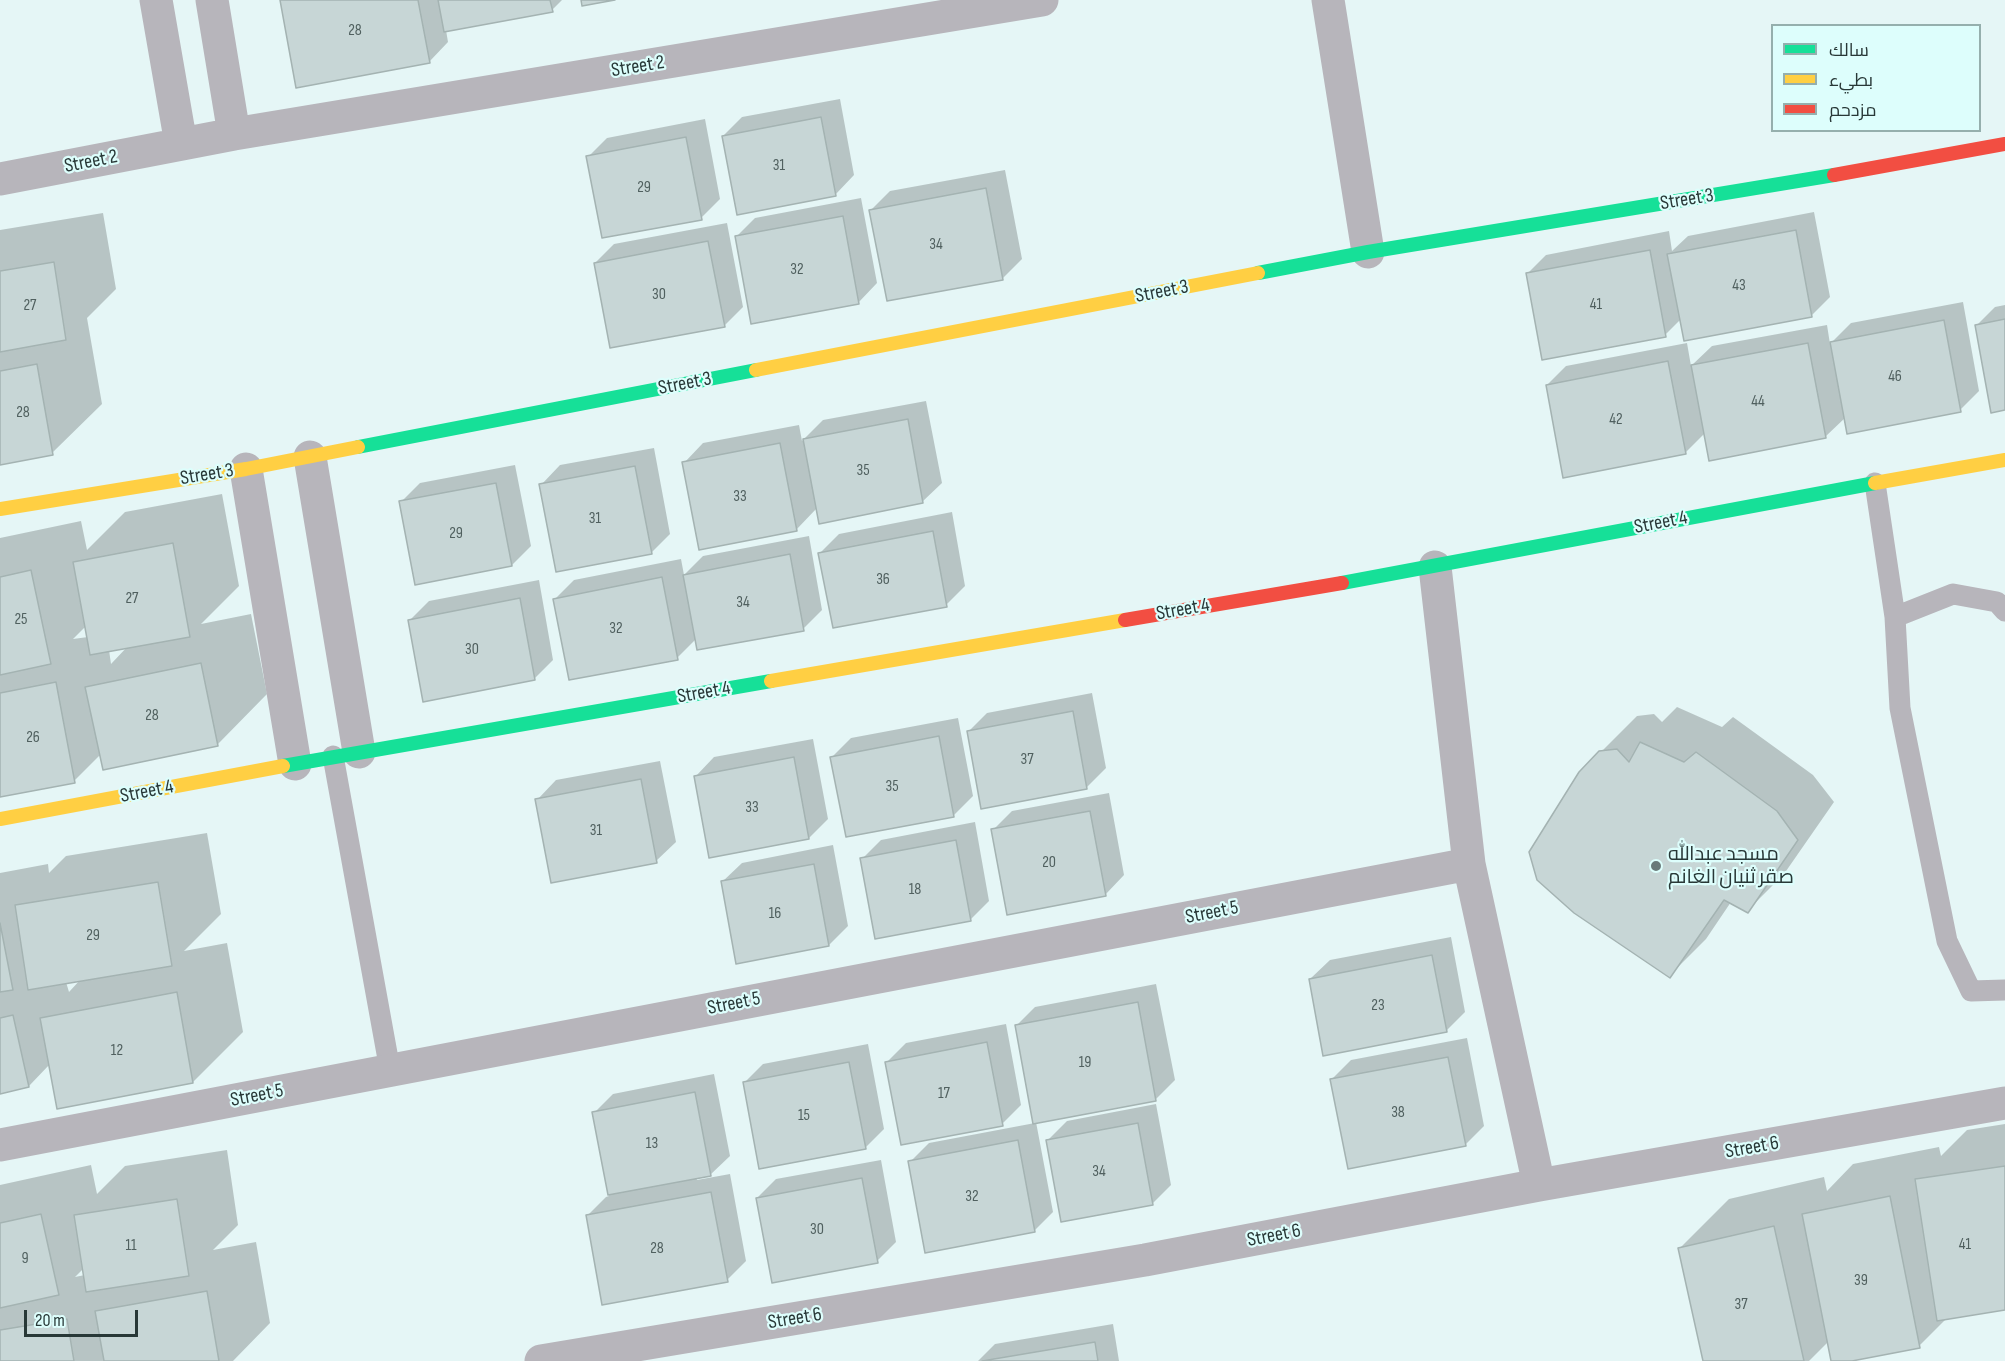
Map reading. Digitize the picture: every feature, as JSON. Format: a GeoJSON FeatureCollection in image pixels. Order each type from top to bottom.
{"type":"FeatureCollection","features":[{"type":"Feature","properties":{"kind":"street"},"geometry":{"type":"LineString","coordinates":[[156,0],[181,144]]}},
{"type":"Feature","properties":{"kind":"street"},"geometry":{"type":"LineString","coordinates":[[212,0],[234,134]]}},
{"type":"Feature","properties":{"kind":"street","name":"Street 2"},"geometry":{"type":"LineString","coordinates":[[0,179],[234,134],[1042,0]]}},
{"type":"Feature","properties":{"kind":"street"},"geometry":{"type":"LineString","coordinates":[[1328,0],[1368,252]]}},
{"type":"Feature","properties":{"kind":"street","name":"Street 3"},"geometry":{"type":"LineString","coordinates":[[0,510],[310,457],[1368,252],[1852,172],[2005,144]]}},
{"type":"Feature","properties":{"kind":"street"},"geometry":{"type":"LineString","coordinates":[[310,457],[346,754]]}},
{"type":"Feature","properties":{"kind":"street","name":"Street 4"},"geometry":{"type":"LineString","coordinates":[[0,819],[346,754],[1435,567],[2005,460]]}},
{"type":"Feature","properties":{"kind":"street"},"geometry":{"type":"LineString","coordinates":[[246,469],[295,764]]}},
{"type":"Feature","properties":{"kind":"street"},"geometry":{"type":"LineString","coordinates":[[1435,567],[1469,864],[1539,1185]]}},
{"type":"Feature","properties":{"kind":"street","name":"Street 5"},"geometry":{"type":"LineString","coordinates":[[0,1145],[1469,864]]}},
{"type":"Feature","properties":{"kind":"street","name":"Street 6"},"geometry":{"type":"LineString","coordinates":[[541,1361],[1145,1260],[1539,1185],[2005,1103]]}},
{"type":"Feature","properties":{"kind":"lane"},"geometry":{"type":"LineString","coordinates":[[1875,483],[1895,617],[1900,708],[1947,941],[1971,991],[2005,990]]}},
{"type":"Feature","properties":{"kind":"lane"},"geometry":{"type":"LineString","coordinates":[[1895,617],[1953,594],[1998,602],[2005,611]]}},
{"type":"Feature","properties":{"kind":"lane"},"geometry":{"type":"LineString","coordinates":[[346,754],[390,1070]]}},
{"type":"Feature","properties":{"kind":"building"},"geometry":{"type":"Polygon","coordinates":[[[280,0],[418,0],[430,63],[296,88],[280,0]]]}},
{"type":"Feature","properties":{"kind":"building"},"geometry":{"type":"Polygon","coordinates":[[[438,0],[550,0],[553,12],[444,32],[438,0]]]}},
{"type":"Feature","properties":{"kind":"building"},"geometry":{"type":"Polygon","coordinates":[[[581,0],[615,0],[582,6],[581,0]]]}},
{"type":"Feature","properties":{"kind":"building"},"geometry":{"type":"Polygon","coordinates":[[[821,117],[836,196],[737,215],[722,136],[821,117]]]}},
{"type":"Feature","properties":{"kind":"building"},"geometry":{"type":"Polygon","coordinates":[[[686,137],[702,220],[602,238],[586,156],[686,137]]]}},
{"type":"Feature","properties":{"kind":"building"},"geometry":{"type":"Polygon","coordinates":[[[986,188],[1003,280],[887,301],[869,210],[986,188]]]}},
{"type":"Feature","properties":{"kind":"building"},"geometry":{"type":"Polygon","coordinates":[[[843,216],[859,304],[751,324],[735,236],[843,216]]]}},
{"type":"Feature","properties":{"kind":"building"},"geometry":{"type":"Polygon","coordinates":[[[1796,230],[1812,317],[1684,341],[1667,254],[1796,230]]]}},
{"type":"Feature","properties":{"kind":"building"},"geometry":{"type":"Polygon","coordinates":[[[708,241],[725,327],[610,348],[594,263],[708,241]]]}},
{"type":"Feature","properties":{"kind":"building"},"geometry":{"type":"Polygon","coordinates":[[[1650,250],[1666,337],[1542,360],[1526,273],[1650,250]]]}},
{"type":"Feature","properties":{"kind":"building"},"geometry":{"type":"Polygon","coordinates":[[[54,262],[66,340],[0,352],[0,271],[54,262]]]}},
{"type":"Feature","properties":{"kind":"building"},"geometry":{"type":"Polygon","coordinates":[[[2005,319],[2005,410],[1991,413],[1975,325],[2005,319]]]}},
{"type":"Feature","properties":{"kind":"building"},"geometry":{"type":"Polygon","coordinates":[[[1944,320],[1961,412],[1847,434],[1830,342],[1944,320]]]}},
{"type":"Feature","properties":{"kind":"building"},"geometry":{"type":"Polygon","coordinates":[[[1808,343],[1826,438],[1709,461],[1691,365],[1808,343]]]}},
{"type":"Feature","properties":{"kind":"building"},"geometry":{"type":"Polygon","coordinates":[[[1668,361],[1686,454],[1563,478],[1546,385],[1668,361]]]}},
{"type":"Feature","properties":{"kind":"building"},"geometry":{"type":"Polygon","coordinates":[[[37,364],[53,455],[0,465],[0,371],[37,364]]]}},
{"type":"Feature","properties":{"kind":"building"},"geometry":{"type":"Polygon","coordinates":[[[908,419],[923,503],[819,524],[803,439],[908,419]]]}},
{"type":"Feature","properties":{"kind":"building"},"geometry":{"type":"Polygon","coordinates":[[[780,443],[797,531],[699,550],[682,462],[780,443]]]}},
{"type":"Feature","properties":{"kind":"building"},"geometry":{"type":"Polygon","coordinates":[[[635,466],[652,554],[556,572],[539,484],[635,466]]]}},
{"type":"Feature","properties":{"kind":"building"},"geometry":{"type":"Polygon","coordinates":[[[496,483],[512,566],[415,585],[399,501],[496,483]]]}},
{"type":"Feature","properties":{"kind":"building"},"geometry":{"type":"Polygon","coordinates":[[[933,531],[947,607],[833,628],[818,553],[933,531]]]}},
{"type":"Feature","properties":{"kind":"building"},"geometry":{"type":"Polygon","coordinates":[[[173,543],[190,637],[90,655],[73,562],[173,543]]]}},
{"type":"Feature","properties":{"kind":"building"},"geometry":{"type":"Polygon","coordinates":[[[790,554],[804,631],[697,650],[683,575],[790,554]]]}},
{"type":"Feature","properties":{"kind":"building"},"geometry":{"type":"Polygon","coordinates":[[[31,570],[51,664],[0,675],[0,577],[31,570]]]}},
{"type":"Feature","properties":{"kind":"building"},"geometry":{"type":"Polygon","coordinates":[[[662,577],[678,660],[569,680],[553,599],[662,577]]]}},
{"type":"Feature","properties":{"kind":"building"},"geometry":{"type":"Polygon","coordinates":[[[520,598],[535,680],[423,702],[408,620],[520,598]]]}},
{"type":"Feature","properties":{"kind":"building"},"geometry":{"type":"Polygon","coordinates":[[[201,663],[218,746],[103,770],[85,687],[201,663]]]}},
{"type":"Feature","properties":{"kind":"building"},"geometry":{"type":"Polygon","coordinates":[[[56,682],[75,783],[0,797],[0,693],[56,682]]]}},
{"type":"Feature","properties":{"kind":"building"},"geometry":{"type":"Polygon","coordinates":[[[1073,711],[1087,789],[981,809],[967,731],[1073,711]]]}},
{"type":"Feature","properties":{"kind":"building"},"geometry":{"type":"Polygon","coordinates":[[[939,736],[954,817],[846,837],[830,757],[939,736]]]}},
{"type":"Feature","properties":{"kind":"building","name":"مسجد عبدالله صقر ثنيان الغانم"},"geometry":{"type":"Polygon","coordinates":[[[1640,742],[1684,762],[1696,752],[1777,811],[1798,840],[1748,913],[1724,900],[1670,978],[1574,913],[1537,880],[1529,852],[1579,772],[1599,751],[1617,749],[1629,762],[1640,742]]]}},
{"type":"Feature","properties":{"kind":"building"},"geometry":{"type":"Polygon","coordinates":[[[794,757],[809,839],[709,858],[694,776],[794,757]]]}},
{"type":"Feature","properties":{"kind":"building"},"geometry":{"type":"Polygon","coordinates":[[[641,779],[657,863],[551,883],[535,799],[641,779]]]}},
{"type":"Feature","properties":{"kind":"building"},"geometry":{"type":"Polygon","coordinates":[[[1090,811],[1106,896],[1007,915],[991,829],[1090,811]]]}},
{"type":"Feature","properties":{"kind":"building"},"geometry":{"type":"Polygon","coordinates":[[[956,840],[971,921],[875,939],[860,858],[956,840]]]}},
{"type":"Feature","properties":{"kind":"building"},"geometry":{"type":"Polygon","coordinates":[[[814,864],[829,946],[736,964],[721,881],[814,864]]]}},
{"type":"Feature","properties":{"kind":"building"},"geometry":{"type":"Polygon","coordinates":[[[158,882],[172,966],[28,990],[15,905],[158,882]]]}},
{"type":"Feature","properties":{"kind":"building"},"geometry":{"type":"Polygon","coordinates":[[[0,923],[13,990],[0,992],[0,923]]]}},
{"type":"Feature","properties":{"kind":"building"},"geometry":{"type":"Polygon","coordinates":[[[1432,955],[1447,1032],[1323,1056],[1309,979],[1432,955]]]}},
{"type":"Feature","properties":{"kind":"building"},"geometry":{"type":"Polygon","coordinates":[[[177,992],[193,1083],[57,1109],[40,1018],[177,992]]]}},
{"type":"Feature","properties":{"kind":"building"},"geometry":{"type":"Polygon","coordinates":[[[1138,1002],[1156,1101],[1033,1124],[1015,1025],[1138,1002]]]}},
{"type":"Feature","properties":{"kind":"building"},"geometry":{"type":"Polygon","coordinates":[[[13,1015],[29,1087],[0,1094],[0,1018],[13,1015]]]}},
{"type":"Feature","properties":{"kind":"building"},"geometry":{"type":"Polygon","coordinates":[[[987,1042],[1003,1126],[901,1145],[885,1062],[987,1042]]]}},
{"type":"Feature","properties":{"kind":"building"},"geometry":{"type":"Polygon","coordinates":[[[1448,1057],[1466,1146],[1348,1169],[1330,1079],[1448,1057]]]}},
{"type":"Feature","properties":{"kind":"building"},"geometry":{"type":"Polygon","coordinates":[[[849,1062],[866,1149],[759,1169],[743,1082],[849,1062]]]}},
{"type":"Feature","properties":{"kind":"building"},"geometry":{"type":"Polygon","coordinates":[[[695,1092],[711,1176],[608,1195],[592,1112],[695,1092]]]}},
{"type":"Feature","properties":{"kind":"building"},"geometry":{"type":"Polygon","coordinates":[[[1138,1123],[1153,1205],[1061,1222],[1046,1140],[1138,1123]]]}},
{"type":"Feature","properties":{"kind":"building"},"geometry":{"type":"Polygon","coordinates":[[[1018,1140],[1035,1232],[925,1253],[908,1161],[1018,1140]]]}},
{"type":"Feature","properties":{"kind":"building"},"geometry":{"type":"Polygon","coordinates":[[[2005,1166],[2005,1310],[1937,1321],[1915,1179],[2005,1166]]]}},
{"type":"Feature","properties":{"kind":"building"},"geometry":{"type":"Polygon","coordinates":[[[862,1178],[878,1263],[772,1283],[756,1198],[862,1178]]]}},
{"type":"Feature","properties":{"kind":"building"},"geometry":{"type":"Polygon","coordinates":[[[711,1192],[728,1282],[602,1305],[586,1215],[711,1192]]]}},
{"type":"Feature","properties":{"kind":"building"},"geometry":{"type":"Polygon","coordinates":[[[1890,1196],[1920,1348],[1852,1361],[1831,1361],[1802,1214],[1890,1196]]]}},
{"type":"Feature","properties":{"kind":"building"},"geometry":{"type":"Polygon","coordinates":[[[177,1199],[189,1276],[86,1292],[74,1215],[177,1199]]]}},
{"type":"Feature","properties":{"kind":"building"},"geometry":{"type":"Polygon","coordinates":[[[41,1214],[59,1295],[0,1308],[0,1223],[41,1214]]]}},
{"type":"Feature","properties":{"kind":"building"},"geometry":{"type":"Polygon","coordinates":[[[1774,1226],[1804,1361],[1703,1361],[1678,1248],[1774,1226]]]}},
{"type":"Feature","properties":{"kind":"building"},"geometry":{"type":"Polygon","coordinates":[[[207,1291],[219,1361],[104,1361],[95,1311],[207,1291]]]}},
{"type":"Feature","properties":{"kind":"building"},"geometry":{"type":"Polygon","coordinates":[[[67,1319],[74,1361],[0,1361],[0,1330],[67,1319]]]}},
{"type":"Feature","properties":{"kind":"building"},"geometry":{"type":"Polygon","coordinates":[[[1095,1342],[1098,1361],[982,1361],[1095,1342]]]}},
{"type":"Feature","properties":{"kind":"traffic: fast"},"geometry":{"type":"LineString","coordinates":[[1258,273],[1368,252],[1834,175]]}},
{"type":"Feature","properties":{"kind":"traffic: fast"},"geometry":{"type":"LineString","coordinates":[[358,447],[756,370]]}},
{"type":"Feature","properties":{"kind":"traffic: fast"},"geometry":{"type":"LineString","coordinates":[[1342,583],[1875,483]]}},
{"type":"Feature","properties":{"kind":"traffic: fast"},"geometry":{"type":"LineString","coordinates":[[283,766],[771,681]]}},
{"type":"Feature","properties":{"kind":"traffic: slow"},"geometry":{"type":"LineString","coordinates":[[756,370],[1258,273]]}},
{"type":"Feature","properties":{"kind":"traffic: slow"},"geometry":{"type":"LineString","coordinates":[[0,509],[246,469],[358,447]]}},
{"type":"Feature","properties":{"kind":"traffic: slow"},"geometry":{"type":"LineString","coordinates":[[1875,483],[2005,460]]}},
{"type":"Feature","properties":{"kind":"traffic: slow"},"geometry":{"type":"LineString","coordinates":[[771,681],[1125,620]]}},
{"type":"Feature","properties":{"kind":"traffic: slow"},"geometry":{"type":"LineString","coordinates":[[0,819],[283,766]]}},
{"type":"Feature","properties":{"kind":"traffic: jam"},"geometry":{"type":"LineString","coordinates":[[1834,175],[2005,144]]}},
{"type":"Feature","properties":{"kind":"traffic: jam"},"geometry":{"type":"LineString","coordinates":[[1125,620],[1342,583]]}},
{"type":"Feature","properties":{"kind":"place","name":"مسجد عبدالله صقر ثنيان الغانم"},"geometry":{"type":"Point","coordinates":[1656,866]}}]}
